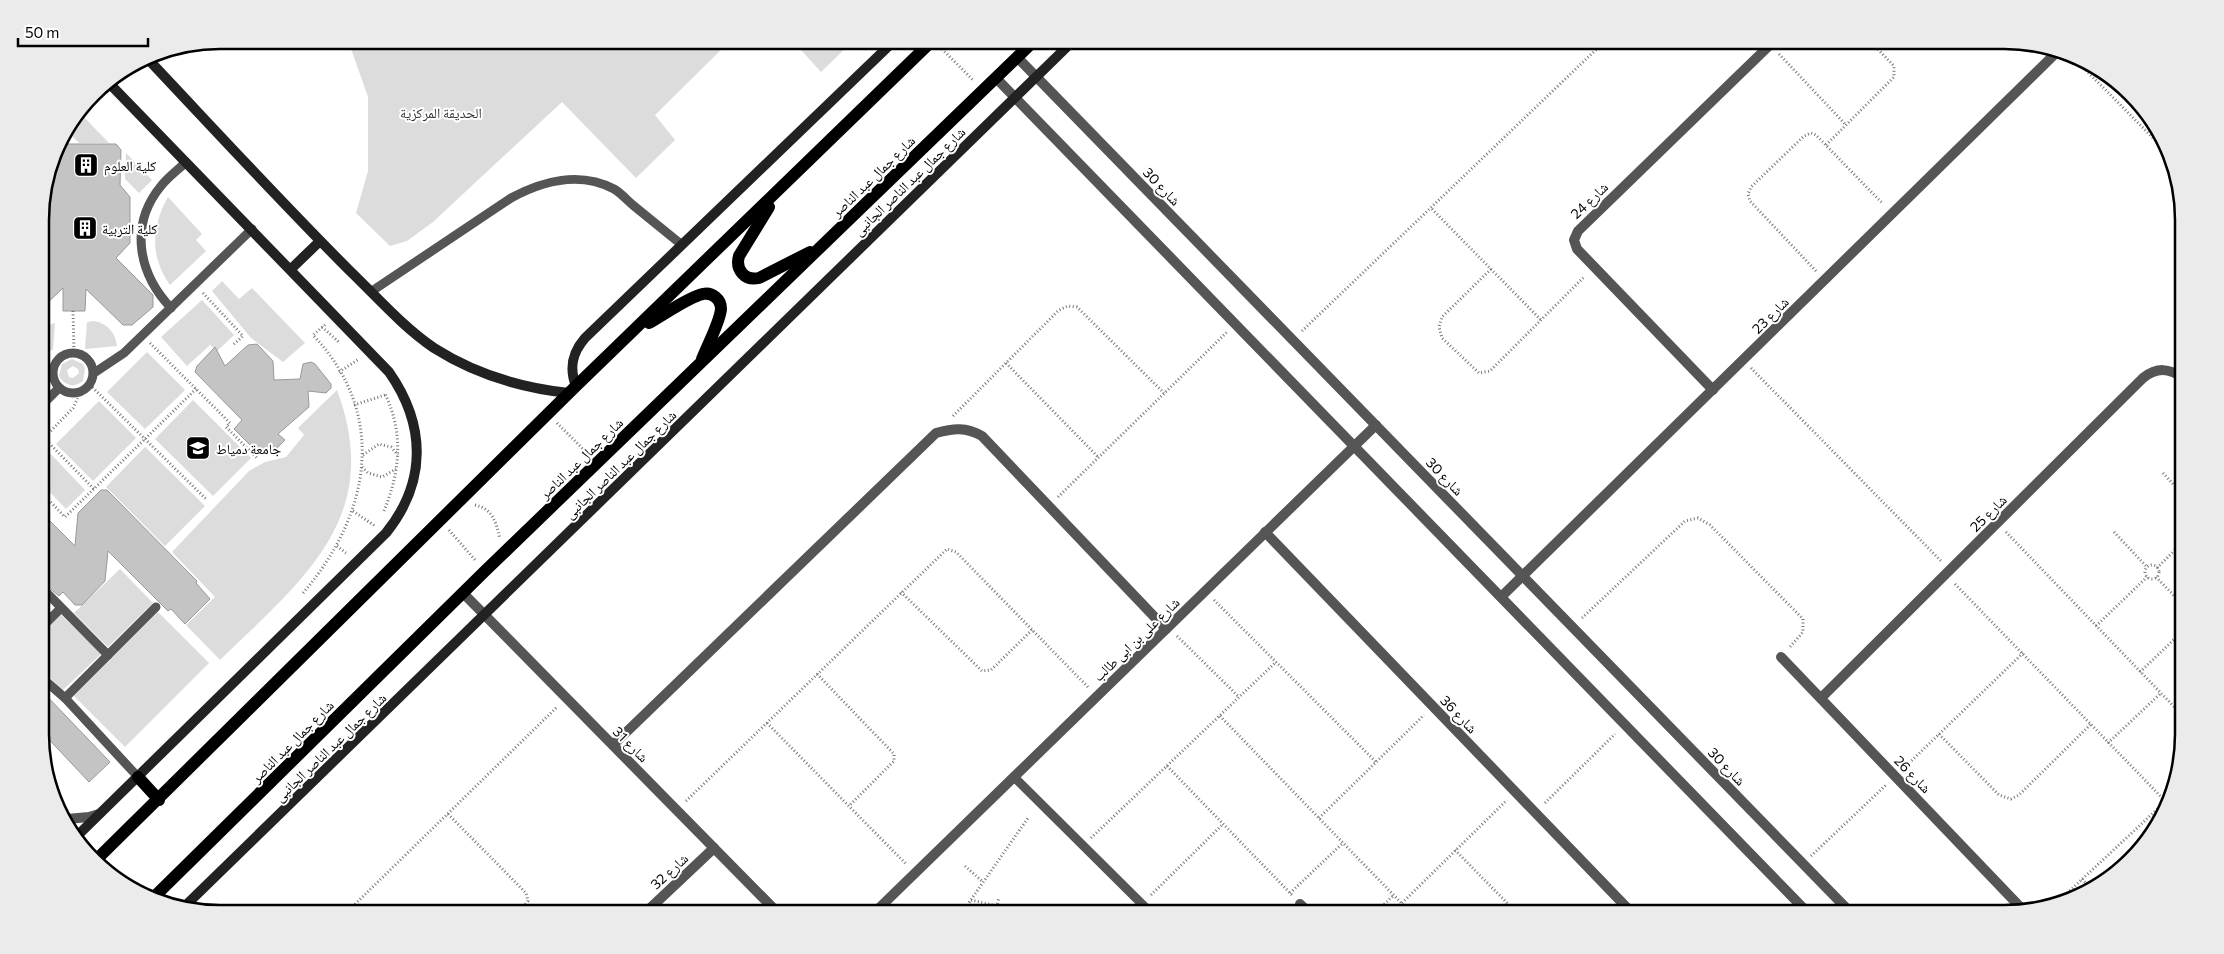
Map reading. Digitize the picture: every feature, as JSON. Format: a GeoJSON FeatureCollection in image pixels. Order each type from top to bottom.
{"type":"FeatureCollection","features":[{"type":"Feature","properties":{"kind":"main road"},"geometry":{"type":"LineString","coordinates":[[572,390],[572,362],[578,346],[886,49]]}},
{"type":"Feature","properties":{"kind":"main road"},"geometry":{"type":"LineString","coordinates":[[100,856],[572,390],[923,49]]}},
{"type":"Feature","properties":{"kind":"main road","name":"شارع جمال عبد الناصر"},"geometry":{"type":"LineString","coordinates":[[158,893],[485,571],[1025,49]]}},
{"type":"Feature","properties":{"kind":"main road","name":"شارع جمال عبد الناصر الجانبى"},"geometry":{"type":"LineString","coordinates":[[189,902],[1064,49]]}},
{"type":"Feature","properties":{"kind":"main road"},"geometry":{"type":"LineString","coordinates":[[152,63],[320,241],[417,336],[464,364],[508,382],[528,387],[572,390]]}},
{"type":"Feature","properties":{"kind":"main road"},"geometry":{"type":"LineString","coordinates":[[80,833],[314,605],[398,518],[412,488],[417,454],[413,419],[399,386],[389,372],[113,87]]}},
{"type":"Feature","properties":{"kind":"main road"},"geometry":{"type":"LineString","coordinates":[[779,190],[739,256],[738,264],[741,272],[751,279],[759,278],[822,247]]}},
{"type":"Feature","properties":{"kind":"main road"},"geometry":{"type":"LineString","coordinates":[[290,269],[320,241]]}},
{"type":"Feature","properties":{"kind":"main road"},"geometry":{"type":"LineString","coordinates":[[632,333],[699,295],[708,293],[713,295],[719,302],[720,311],[700,364]]}},
{"type":"Feature","properties":{"kind":"main road"},"geometry":{"type":"LineString","coordinates":[[138,777],[158,800]]}},
{"type":"Feature","properties":{"kind":"street","name":"شارع 24"},"geometry":{"type":"LineString","coordinates":[[1713,390],[1594,267],[1575,245],[1574,240],[1578,231],[1766,49]]}},
{"type":"Feature","properties":{"kind":"street","name":"شارع 23"},"geometry":{"type":"LineString","coordinates":[[1501,597],[2053,56]]}},
{"type":"Feature","properties":{"kind":"street","name":"شارع 30"},"geometry":{"type":"LineString","coordinates":[[1017,57],[1843,905]]}},
{"type":"Feature","properties":{"kind":"street"},"geometry":{"type":"LineString","coordinates":[[996,78],[1801,905]]}},
{"type":"Feature","properties":{"kind":"street","name":"شارع 25"},"geometry":{"type":"LineString","coordinates":[[1821,698],[2150,373],[2167,370],[2175,374]]}},
{"type":"Feature","properties":{"kind":"street","name":"شارع على بن ابى طالب"},"geometry":{"type":"LineString","coordinates":[[915,873],[1376,425]]}},
{"type":"Feature","properties":{"kind":"street"},"geometry":{"type":"LineString","coordinates":[[613,745],[936,433],[960,428],[972,430],[982,436],[1167,628]]}},
{"type":"Feature","properties":{"kind":"street","name":"شارع 36"},"geometry":{"type":"LineString","coordinates":[[1265,532],[1625,905]]}},
{"type":"Feature","properties":{"kind":"street","name":"شارع 31"},"geometry":{"type":"LineString","coordinates":[[463,593],[770,905]]}},
{"type":"Feature","properties":{"kind":"street","name":"شارع 26"},"geometry":{"type":"LineString","coordinates":[[1781,657],[2018,905]]}},
{"type":"Feature","properties":{"kind":"street"},"geometry":{"type":"LineString","coordinates":[[72,819],[99,814]]}},
{"type":"Feature","properties":{"kind":"street","name":"شارع 32"},"geometry":{"type":"LineString","coordinates":[[654,905],[714,848]]}},
{"type":"Feature","properties":{"kind":"street"},"geometry":{"type":"LineString","coordinates":[[882,905],[915,873]]}},
{"type":"Feature","properties":{"kind":"lane"},"geometry":{"type":"LineString","coordinates":[[171,308],[150,281],[144,265],[141,248],[142,231],[145,214],[152,199],[162,185],[186,162]]}},
{"type":"Feature","properties":{"kind":"lane"},"geometry":{"type":"LineString","coordinates":[[372,291],[511,198],[530,188],[551,182],[572,180],[594,182],[614,189],[682,245]]}},
{"type":"Feature","properties":{"kind":"lane"},"geometry":{"type":"LineString","coordinates":[[94,373],[117,359],[252,230]]}},
{"type":"Feature","properties":{"kind":"lane"},"geometry":{"type":"LineString","coordinates":[[74,352],[87,358],[94,373],[90,384],[81,392],[69,393],[59,388],[53,378],[54,367],[60,357],[74,352]]}},
{"type":"Feature","properties":{"kind":"lane"},"geometry":{"type":"LineString","coordinates":[[49,398],[59,388]]}},
{"type":"Feature","properties":{"kind":"lane"},"geometry":{"type":"LineString","coordinates":[[49,596],[108,655]]}},
{"type":"Feature","properties":{"kind":"lane"},"geometry":{"type":"LineString","coordinates":[[65,698],[156,607]]}},
{"type":"Feature","properties":{"kind":"lane"},"geometry":{"type":"LineString","coordinates":[[49,620],[61,608]]}},
{"type":"Feature","properties":{"kind":"lane"},"geometry":{"type":"LineString","coordinates":[[49,683],[138,777]]}},
{"type":"Feature","properties":{"kind":"lane"},"geometry":{"type":"LineString","coordinates":[[1014,777],[1141,904]]}},
{"type":"Feature","properties":{"kind":"path"},"geometry":{"type":"LineString","coordinates":[[941,49],[983,90]]}},
{"type":"Feature","properties":{"kind":"path"},"geometry":{"type":"LineString","coordinates":[[1293,340],[1432,209],[1597,49]]}},
{"type":"Feature","properties":{"kind":"path"},"geometry":{"type":"LineString","coordinates":[[1779,49],[1846,126]]}},
{"type":"Feature","properties":{"kind":"path"},"geometry":{"type":"LineString","coordinates":[[1826,145],[1894,76],[1894,66],[1878,49]]}},
{"type":"Feature","properties":{"kind":"path"},"geometry":{"type":"LineString","coordinates":[[2084,69],[2154,139]]}},
{"type":"Feature","properties":{"kind":"path"},"geometry":{"type":"LineString","coordinates":[[1825,280],[1752,204],[1748,194],[1751,187],[1806,134],[1814,134],[1892,214]]}},
{"type":"Feature","properties":{"kind":"path"},"geometry":{"type":"LineString","coordinates":[[1432,209],[1541,320]]}},
{"type":"Feature","properties":{"kind":"path"},"geometry":{"type":"LineString","coordinates":[[1491,269],[1442,317],[1439,327],[1442,338],[1479,373],[1490,371],[1594,267]]}},
{"type":"Feature","properties":{"kind":"path"},"geometry":{"type":"LineString","coordinates":[[195,284],[243,336],[233,345]]}},
{"type":"Feature","properties":{"kind":"path"},"geometry":{"type":"LineString","coordinates":[[936,433],[1059,310],[1073,305],[1164,393]]}},
{"type":"Feature","properties":{"kind":"path"},"geometry":{"type":"LineString","coordinates":[[73,311],[74,352]]}},
{"type":"Feature","properties":{"kind":"path"},"geometry":{"type":"LineString","coordinates":[[314,605],[302,594],[337,546],[352,511],[362,467],[360,428],[354,405],[330,356],[313,335],[336,316]]}},
{"type":"Feature","properties":{"kind":"path"},"geometry":{"type":"LineString","coordinates":[[1048,506],[1235,323]]}},
{"type":"Feature","properties":{"kind":"path"},"geometry":{"type":"LineString","coordinates":[[322,327],[343,346]]}},
{"type":"Feature","properties":{"kind":"path"},"geometry":{"type":"LineString","coordinates":[[142,335],[230,423],[226,427],[258,459]]}},
{"type":"Feature","properties":{"kind":"path"},"geometry":{"type":"LineString","coordinates":[[339,372],[360,361],[354,356]]}},
{"type":"Feature","properties":{"kind":"path"},"geometry":{"type":"LineString","coordinates":[[1743,361],[1948,572],[2162,799]]}},
{"type":"Feature","properties":{"kind":"path"},"geometry":{"type":"LineString","coordinates":[[1006,364],[1098,457]]}},
{"type":"Feature","properties":{"kind":"path"},"geometry":{"type":"LineString","coordinates":[[49,367],[54,367]]}},
{"type":"Feature","properties":{"kind":"path"},"geometry":{"type":"LineString","coordinates":[[90,384],[206,499]]}},
{"type":"Feature","properties":{"kind":"path"},"geometry":{"type":"LineString","coordinates":[[370,534],[390,495],[399,455],[394,420],[382,388]]}},
{"type":"Feature","properties":{"kind":"path"},"geometry":{"type":"LineString","coordinates":[[49,500],[65,517],[196,389]]}},
{"type":"Feature","properties":{"kind":"path"},"geometry":{"type":"LineString","coordinates":[[49,433],[73,408],[81,392]]}},
{"type":"Feature","properties":{"kind":"path"},"geometry":{"type":"LineString","coordinates":[[354,405],[385,395]]}},
{"type":"Feature","properties":{"kind":"path"},"geometry":{"type":"LineString","coordinates":[[548,414],[596,464]]}},
{"type":"Feature","properties":{"kind":"path"},"geometry":{"type":"LineString","coordinates":[[362,455],[379,444],[391,446],[399,455]]}},
{"type":"Feature","properties":{"kind":"path"},"geometry":{"type":"LineString","coordinates":[[49,447],[94,489]]}},
{"type":"Feature","properties":{"kind":"path"},"geometry":{"type":"LineString","coordinates":[[362,467],[368,473],[382,477],[390,475],[397,469]]}},
{"type":"Feature","properties":{"kind":"path"},"geometry":{"type":"LineString","coordinates":[[2163,474],[2175,486]]}},
{"type":"Feature","properties":{"kind":"path"},"geometry":{"type":"LineString","coordinates":[[460,501],[479,505],[490,512],[497,526],[503,554]]}},
{"type":"Feature","properties":{"kind":"path"},"geometry":{"type":"LineString","coordinates":[[352,511],[375,526]]}},
{"type":"Feature","properties":{"kind":"path"},"geometry":{"type":"LineString","coordinates":[[1572,627],[1685,521],[1698,518],[1710,525],[1803,619],[1803,632],[1781,657]]}},
{"type":"Feature","properties":{"kind":"path"},"geometry":{"type":"LineString","coordinates":[[440,521],[485,571]]}},
{"type":"Feature","properties":{"kind":"path"},"geometry":{"type":"LineString","coordinates":[[1998,523],[2175,708]]}},
{"type":"Feature","properties":{"kind":"path"},"geometry":{"type":"LineString","coordinates":[[2114,532],[2147,567]]}},
{"type":"Feature","properties":{"kind":"path"},"geometry":{"type":"LineString","coordinates":[[337,546],[350,556]]}},
{"type":"Feature","properties":{"kind":"path"},"geometry":{"type":"LineString","coordinates":[[677,810],[943,551],[954,550],[1097,696]]}},
{"type":"Feature","properties":{"kind":"path"},"geometry":{"type":"LineString","coordinates":[[2157,568],[2175,551]]}},
{"type":"Feature","properties":{"kind":"path"},"geometry":{"type":"LineString","coordinates":[[2147,567],[2154,566],[2157,568]]}},
{"type":"Feature","properties":{"kind":"path"},"geometry":{"type":"LineString","coordinates":[[2147,567],[2145,574],[2147,577]]}},
{"type":"Feature","properties":{"kind":"path"},"geometry":{"type":"LineString","coordinates":[[2156,577],[2158,574],[2157,568]]}},
{"type":"Feature","properties":{"kind":"path"},"geometry":{"type":"LineString","coordinates":[[2096,626],[2147,577]]}},
{"type":"Feature","properties":{"kind":"path"},"geometry":{"type":"LineString","coordinates":[[2147,577],[2153,579],[2156,577]]}},
{"type":"Feature","properties":{"kind":"path"},"geometry":{"type":"LineString","coordinates":[[2156,577],[2175,597]]}},
{"type":"Feature","properties":{"kind":"path"},"geometry":{"type":"LineString","coordinates":[[1205,591],[1376,762]]}},
{"type":"Feature","properties":{"kind":"path"},"geometry":{"type":"LineString","coordinates":[[901,592],[982,671],[991,670],[1032,630]]}},
{"type":"Feature","properties":{"kind":"path"},"geometry":{"type":"LineString","coordinates":[[1167,628],[1239,697]]}},
{"type":"Feature","properties":{"kind":"path"},"geometry":{"type":"LineString","coordinates":[[2140,672],[2175,639]]}},
{"type":"Feature","properties":{"kind":"path"},"geometry":{"type":"LineString","coordinates":[[1803,863],[2023,653]]}},
{"type":"Feature","properties":{"kind":"path"},"geometry":{"type":"LineString","coordinates":[[1083,846],[1276,662]]}},
{"type":"Feature","properties":{"kind":"path"},"geometry":{"type":"LineString","coordinates":[[817,674],[895,756],[894,761],[849,806]]}},
{"type":"Feature","properties":{"kind":"path"},"geometry":{"type":"LineString","coordinates":[[2108,743],[2161,693]]}},
{"type":"Feature","properties":{"kind":"path"},"geometry":{"type":"LineString","coordinates":[[354,905],[566,698]]}},
{"type":"Feature","properties":{"kind":"path"},"geometry":{"type":"LineString","coordinates":[[1319,818],[1433,706]]}},
{"type":"Feature","properties":{"kind":"path"},"geometry":{"type":"LineString","coordinates":[[1220,716],[1402,903],[1516,792]]}},
{"type":"Feature","properties":{"kind":"path"},"geometry":{"type":"LineString","coordinates":[[767,722],[915,873]]}},
{"type":"Feature","properties":{"kind":"path"},"geometry":{"type":"LineString","coordinates":[[1536,812],[1625,724]]}},
{"type":"Feature","properties":{"kind":"path"},"geometry":{"type":"LineString","coordinates":[[1939,734],[1999,795],[2011,799],[2019,795],[2091,724]]}},
{"type":"Feature","properties":{"kind":"path"},"geometry":{"type":"LineString","coordinates":[[1167,766],[1300,904]]}},
{"type":"Feature","properties":{"kind":"path"},"geometry":{"type":"LineString","coordinates":[[2068,893],[2158,809]]}},
{"type":"Feature","properties":{"kind":"path"},"geometry":{"type":"LineString","coordinates":[[448,814],[526,893],[528,901],[525,905]]}},
{"type":"Feature","properties":{"kind":"path"},"geometry":{"type":"LineString","coordinates":[[967,905],[1028,818]]}},
{"type":"Feature","properties":{"kind":"path"},"geometry":{"type":"LineString","coordinates":[[1141,904],[1223,824]]}},
{"type":"Feature","properties":{"kind":"path"},"geometry":{"type":"LineString","coordinates":[[1290,893],[1343,843]]}},
{"type":"Feature","properties":{"kind":"path"},"geometry":{"type":"LineString","coordinates":[[1455,850],[1509,905]]}},
{"type":"Feature","properties":{"kind":"path"},"geometry":{"type":"LineString","coordinates":[[965,866],[983,882]]}},
{"type":"Feature","properties":{"kind":"path"},"geometry":{"type":"LineString","coordinates":[[2082,879],[2087,884]]}},
{"type":"Feature","properties":{"kind":"path"},"geometry":{"type":"LineString","coordinates":[[1383,905],[1394,895]]}},
{"type":"Feature","properties":{"kind":"path"},"geometry":{"type":"LineString","coordinates":[[997,905],[999,897]]}},
{"type":"Feature","properties":{"kind":"path"},"geometry":{"type":"LineString","coordinates":[[971,900],[993,905]]}},
{"type":"Feature","properties":{"kind":"green space","name":"الحديقة المركزية"},"geometry":{"type":"Polygon","coordinates":[[[351,49],[722,49],[655,115],[675,140],[636,178],[562,102],[433,222],[407,241],[390,246],[356,213],[368,171],[368,97],[351,49]]]}},
{"type":"Feature","properties":{"kind":"green space"},"geometry":{"type":"Polygon","coordinates":[[[800,49],[845,49],[821,72],[800,49]]]}},
{"type":"Feature","properties":{"kind":"green space"},"geometry":{"type":"Polygon","coordinates":[[[84,117],[109,143],[79,143],[71,135],[84,117]]]}},
{"type":"Feature","properties":{"kind":"green space"},"geometry":{"type":"Polygon","coordinates":[[[126,153],[152,180],[139,193],[125,179],[126,153]]]}},
{"type":"Feature","properties":{"kind":"green space"},"geometry":{"type":"Polygon","coordinates":[[[168,197],[202,234],[196,240],[206,251],[170,285],[159,264],[155,242],[158,219],[168,197]]]}},
{"type":"Feature","properties":{"kind":"green space"},"geometry":{"type":"Polygon","coordinates":[[[222,281],[239,299],[252,288],[305,343],[283,362],[251,338],[212,291],[222,281]]]}},
{"type":"Feature","properties":{"kind":"green space"},"geometry":{"type":"Polygon","coordinates":[[[202,300],[234,335],[217,351],[210,345],[187,366],[161,337],[202,300]]]}},
{"type":"Feature","properties":{"kind":"green space"},"geometry":{"type":"Polygon","coordinates":[[[94,321],[110,329],[115,337],[117,346],[85,349],[87,322],[94,321]]]}},
{"type":"Feature","properties":{"kind":"green space"},"geometry":{"type":"Polygon","coordinates":[[[55,323],[53,350],[49,351],[49,325],[55,323]]]}},
{"type":"Feature","properties":{"kind":"green space"},"geometry":{"type":"Polygon","coordinates":[[[147,352],[185,390],[145,429],[107,392],[147,352]]]}},
{"type":"Feature","properties":{"kind":"green space"},"geometry":{"type":"Polygon","coordinates":[[[72,359],[83,364],[85,369],[83,381],[76,385],[64,382],[59,376],[62,364],[72,359]],[[73,366],[67,370],[69,377],[73,378],[79,373],[78,369],[73,366]]]}},
{"type":"Feature","properties":{"kind":"green space"},"geometry":{"type":"Polygon","coordinates":[[[337,390],[349,435],[351,475],[343,511],[327,543],[306,573],[280,602],[220,660],[186,625],[215,597],[172,552],[249,471],[265,462],[286,457],[304,435],[298,428],[337,390]]]}},
{"type":"Feature","properties":{"kind":"green space"},"geometry":{"type":"Polygon","coordinates":[[[193,400],[251,458],[213,496],[155,439],[193,400]]]}},
{"type":"Feature","properties":{"kind":"green space"},"geometry":{"type":"Polygon","coordinates":[[[99,401],[136,438],[93,481],[56,444],[99,401]]]}},
{"type":"Feature","properties":{"kind":"green space"},"geometry":{"type":"Polygon","coordinates":[[[145,447],[205,506],[165,546],[106,487],[145,447]]]}},
{"type":"Feature","properties":{"kind":"green space"},"geometry":{"type":"Polygon","coordinates":[[[49,452],[85,490],[66,509],[49,491],[49,452]]]}},
{"type":"Feature","properties":{"kind":"green space"},"geometry":{"type":"Polygon","coordinates":[[[120,569],[153,603],[108,647],[74,613],[120,569]]]}},
{"type":"Feature","properties":{"kind":"green space"},"geometry":{"type":"Polygon","coordinates":[[[158,612],[209,663],[125,747],[74,696],[158,612]]]}},
{"type":"Feature","properties":{"kind":"green space"},"geometry":{"type":"Polygon","coordinates":[[[60,614],[101,654],[63,690],[49,677],[49,625],[60,614]]]}},
{"type":"Feature","properties":{"kind":"building"},"geometry":{"type":"Polygon","coordinates":[[[66,144],[116,144],[121,150],[120,185],[130,197],[130,243],[116,258],[153,295],[153,307],[132,325],[123,325],[86,289],[85,311],[63,311],[63,288],[49,301],[49,209],[55,176],[62,154],[66,144]]]}},
{"type":"Feature","properties":{"kind":"building"},"geometry":{"type":"Polygon","coordinates":[[[257,344],[273,361],[274,380],[300,379],[303,364],[311,362],[315,364],[331,384],[331,388],[326,393],[308,391],[309,407],[278,434],[285,440],[274,451],[257,452],[234,429],[242,420],[195,372],[197,366],[215,347],[225,366],[248,345],[257,344]]]}},
{"type":"Feature","properties":{"kind":"building"},"geometry":{"type":"Polygon","coordinates":[[[101,490],[107,490],[197,581],[196,583],[210,599],[185,624],[171,609],[168,611],[108,551],[105,581],[82,605],[75,605],[63,592],[59,596],[49,588],[49,520],[75,546],[78,513],[101,490]]]}},
{"type":"Feature","properties":{"kind":"building"},"geometry":{"type":"Polygon","coordinates":[[[49,698],[110,762],[89,782],[49,740],[49,698]]]}},
{"type":"Feature","properties":{"kind":"place","name":"كلية العلوم"},"geometry":{"type":"Point","coordinates":[86,165]}},
{"type":"Feature","properties":{"kind":"place","name":"كلية التربية"},"geometry":{"type":"Point","coordinates":[85,228]}},
{"type":"Feature","properties":{"kind":"place","name":"جامعة دمياط"},"geometry":{"type":"Point","coordinates":[198,448]}}]}
